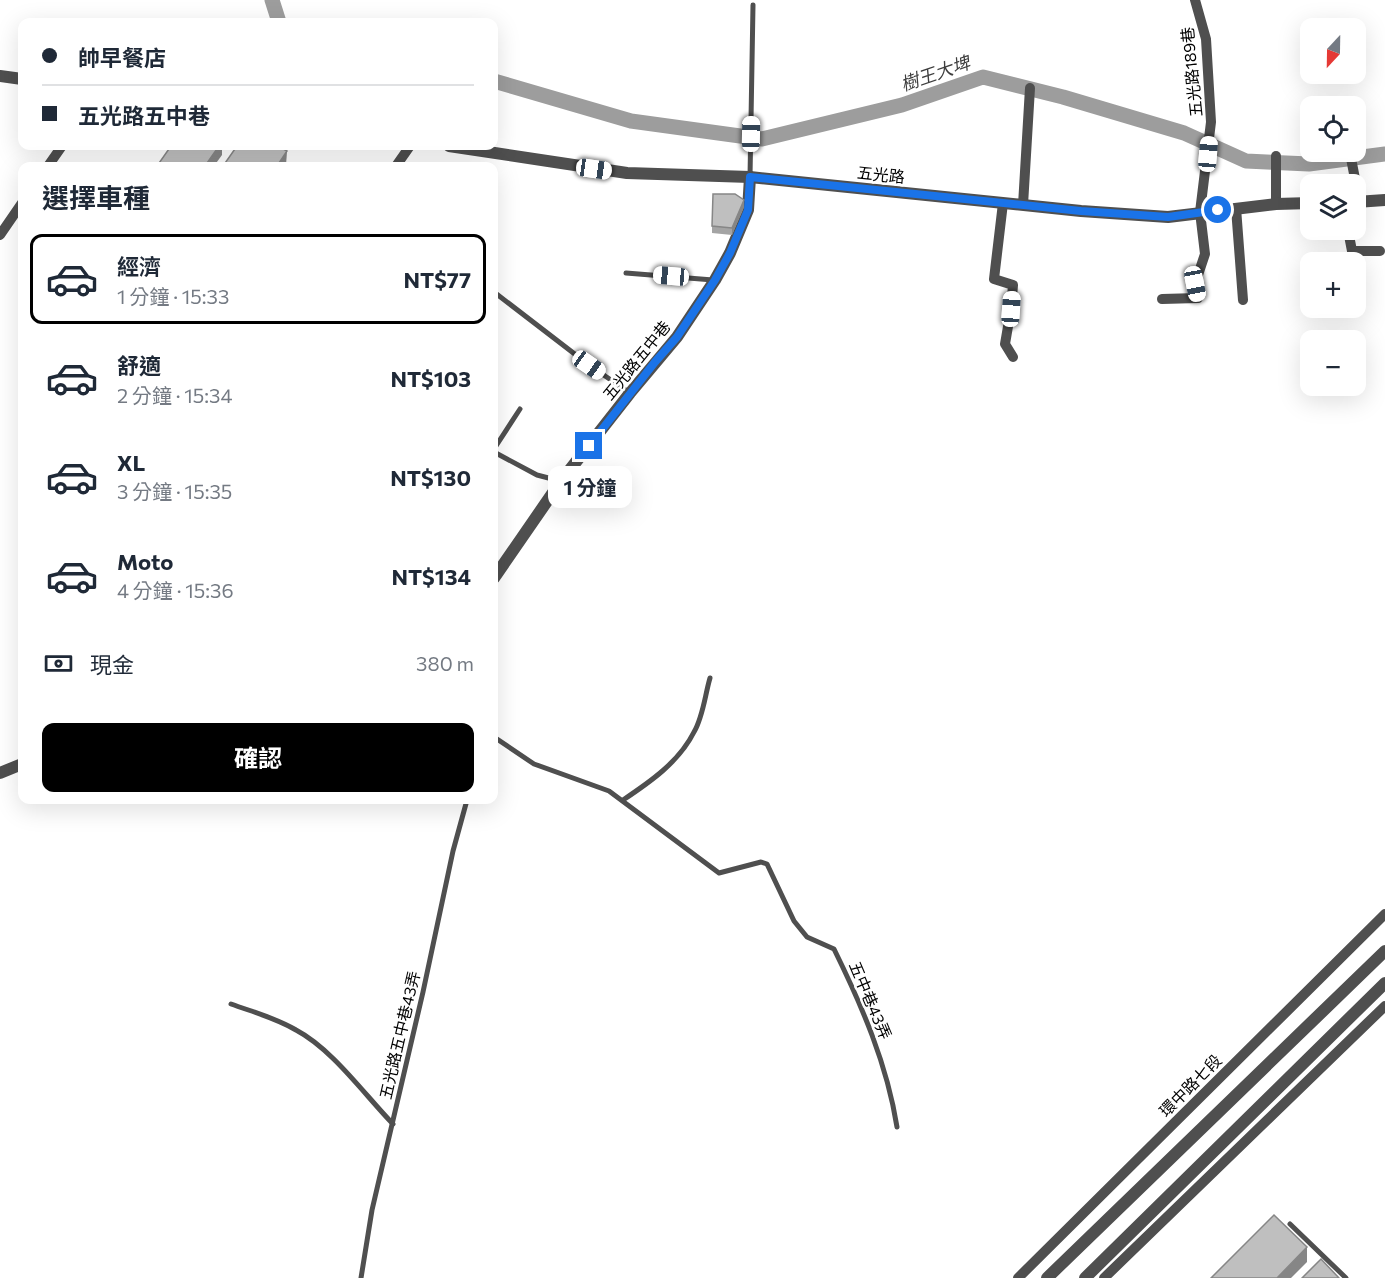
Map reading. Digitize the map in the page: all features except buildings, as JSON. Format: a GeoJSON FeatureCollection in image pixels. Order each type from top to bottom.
{"type":"FeatureCollection","features":[{"type":"Feature","properties":{"kind":"street","name":"五光路189巷"},"geometry":{"type":"LineString","coordinates":[[1162,299],[1198,298],[1195,284],[1205,254],[1200,212],[1211,122],[1206,39],[1195,0]]}},
{"type":"Feature","properties":{"kind":"street"},"geometry":{"type":"LineString","coordinates":[[0,76],[18,78]]}},
{"type":"Feature","properties":{"kind":"street"},"geometry":{"type":"LineString","coordinates":[[1023,205],[1030,88]]}},
{"type":"Feature","properties":{"kind":"street","name":"五光路"},"geometry":{"type":"LineString","coordinates":[[475,150],[627,173],[750,177],[1023,205],[1168,217],[1236,208],[1300,203]]}},
{"type":"Feature","properties":{"kind":"street"},"geometry":{"type":"LineString","coordinates":[[1276,156],[1276,204]]}},
{"type":"Feature","properties":{"kind":"street","name":"五光路五中巷"},"geometry":{"type":"LineString","coordinates":[[498,572],[561,481],[677,337],[715,280],[730,253],[748,210],[750,177]]}},
{"type":"Feature","properties":{"kind":"street"},"geometry":{"type":"LineString","coordinates":[[1366,201],[1385,200]]}},
{"type":"Feature","properties":{"kind":"street"},"geometry":{"type":"LineString","coordinates":[[1003,203],[994,279],[1013,285],[1005,344],[1013,357]]}},
{"type":"Feature","properties":{"kind":"street"},"geometry":{"type":"LineString","coordinates":[[0,235],[18,208]]}},
{"type":"Feature","properties":{"kind":"street"},"geometry":{"type":"LineString","coordinates":[[1236,208],[1243,300]]}},
{"type":"Feature","properties":{"kind":"street"},"geometry":{"type":"LineString","coordinates":[[1350,240],[1352,251],[1380,251]]}},
{"type":"Feature","properties":{"kind":"street"},"geometry":{"type":"LineString","coordinates":[[0,773],[18,766]]}},
{"type":"Feature","properties":{"kind":"street","name":"環中路七段"},"geometry":{"type":"LineString","coordinates":[[1018,1278],[1385,915]]}},
{"type":"Feature","properties":{"kind":"street"},"geometry":{"type":"LineString","coordinates":[[1047,1278],[1385,951]]}},
{"type":"Feature","properties":{"kind":"street"},"geometry":{"type":"LineString","coordinates":[[1085,1278],[1385,982]]}},
{"type":"Feature","properties":{"kind":"street"},"geometry":{"type":"LineString","coordinates":[[1104,1278],[1385,1006]]}},
{"type":"Feature","properties":{"kind":"lane"},"geometry":{"type":"LineString","coordinates":[[750,177],[753,5]]}},
{"type":"Feature","properties":{"kind":"lane"},"geometry":{"type":"LineString","coordinates":[[626,273],[715,280]]}},
{"type":"Feature","properties":{"kind":"lane"},"geometry":{"type":"LineString","coordinates":[[498,295],[589,365],[630,393]]}},
{"type":"Feature","properties":{"kind":"lane"},"geometry":{"type":"LineString","coordinates":[[498,445],[520,409]]}},
{"type":"Feature","properties":{"kind":"lane"},"geometry":{"type":"LineString","coordinates":[[498,453],[537,475],[561,481]]}},
{"type":"Feature","properties":{"kind":"lane"},"geometry":{"type":"LineString","coordinates":[[623,800],[646,784],[686,747],[696,730],[710,678]]}},
{"type":"Feature","properties":{"kind":"lane","name":"五中巷43弄"},"geometry":{"type":"LineString","coordinates":[[498,740],[534,764],[609,791],[718,873],[761,862],[767,864],[794,921],[807,937],[834,949],[874,1040],[892,1094],[897,1127]]}},
{"type":"Feature","properties":{"kind":"lane","name":"五光路五中巷43弄"},"geometry":{"type":"LineString","coordinates":[[361,1278],[372,1210],[453,851],[466,804]]}},
{"type":"Feature","properties":{"kind":"lane"},"geometry":{"type":"LineString","coordinates":[[231,1004],[287,1025],[313,1041],[393,1124]]}},
{"type":"Feature","properties":{"kind":"lane"},"geometry":{"type":"LineString","coordinates":[[1290,1224],[1346,1278]]}},
{"type":"Feature","properties":{"kind":"lane"},"geometry":{"type":"LineString","coordinates":[[1319,1264],[1325,1257]]}},
{"type":"Feature","properties":{"kind":"waterway","name":"樹王大埤"},"geometry":{"type":"LineString","coordinates":[[272,0],[278,18]]}},
{"type":"Feature","properties":{"kind":"waterway","name":"樹王大埤"},"geometry":{"type":"LineString","coordinates":[[498,82],[631,121],[762,139],[902,105],[983,77],[1063,97],[1184,133],[1246,161],[1309,164],[1385,154]]}},
{"type":"Feature","properties":{"kind":"route"},"geometry":{"type":"LineString","coordinates":[[589,446],[677,337],[715,280],[730,253],[748,210],[750,177],[1081,211],[1168,217],[1218,210]]}}]}
